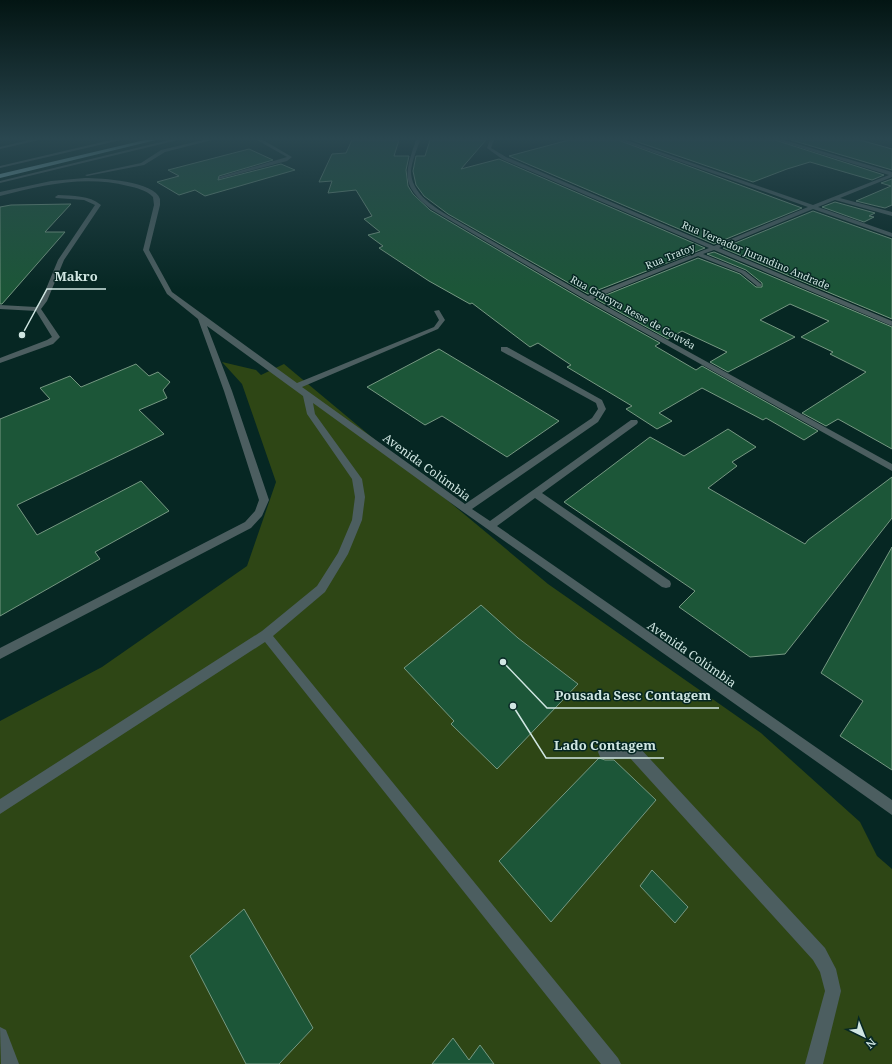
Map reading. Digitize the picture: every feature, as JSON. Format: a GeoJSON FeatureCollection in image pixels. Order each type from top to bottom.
{"type":"FeatureCollection","features":[{"type":"Feature","properties":{"kind":"street","name":"Avenida Colúmbia"},"geometry":{"type":"LineString","coordinates":[[0,194],[21,190]]}},
{"type":"Feature","properties":{"kind":"street","name":"Avenida Colúmbia"},"geometry":{"type":"LineString","coordinates":[[147,190],[157,198],[157,205],[146,250],[169,293],[201,318],[465,509],[892,808]]}},
{"type":"Feature","properties":{"kind":"street","name":"Rua Gracyra Resse de Gouvêa"},"geometry":{"type":"LineString","coordinates":[[415,190],[417,194],[427,204],[445,216],[588,299],[892,468]]}},
{"type":"Feature","properties":{"kind":"street","name":"Rua Vereador Jurandino Andrade"},"geometry":{"type":"LineString","coordinates":[[577,190],[892,324]]}},
{"type":"Feature","properties":{"kind":"street"},"geometry":{"type":"LineString","coordinates":[[762,190],[892,235]]}},
{"type":"Feature","properties":{"kind":"street","name":"Rua Tratoy"},"geometry":{"type":"LineString","coordinates":[[588,299],[854,190]]}},
{"type":"Feature","properties":{"kind":"street"},"geometry":{"type":"LineString","coordinates":[[38,309],[44,301],[61,260],[98,205],[84,198],[58,197]]}},
{"type":"Feature","properties":{"kind":"street"},"geometry":{"type":"LineString","coordinates":[[834,198],[892,214]]}},
{"type":"Feature","properties":{"kind":"street"},"geometry":{"type":"LineString","coordinates":[[697,254],[743,272],[759,285]]}},
{"type":"Feature","properties":{"kind":"street"},"geometry":{"type":"LineString","coordinates":[[0,307],[38,309]]}},
{"type":"Feature","properties":{"kind":"street"},"geometry":{"type":"LineString","coordinates":[[0,361],[50,342],[56,337],[38,309]]}},
{"type":"Feature","properties":{"kind":"street"},"geometry":{"type":"LineString","coordinates":[[296,387],[436,328],[442,320],[437,311]]}},
{"type":"Feature","properties":{"kind":"street"},"geometry":{"type":"LineString","coordinates":[[0,654],[248,525],[259,513],[264,500],[228,391],[201,318]]}},
{"type":"Feature","properties":{"kind":"street"},"geometry":{"type":"LineString","coordinates":[[465,509],[595,420],[602,409],[599,402],[504,349]]}},
{"type":"Feature","properties":{"kind":"street"},"geometry":{"type":"LineString","coordinates":[[0,807],[266,635],[321,589],[343,554],[357,520],[360,497],[357,480],[311,414],[307,395]]}},
{"type":"Feature","properties":{"kind":"street"},"geometry":{"type":"LineString","coordinates":[[490,526],[634,422]]}},
{"type":"Feature","properties":{"kind":"street"},"geometry":{"type":"LineString","coordinates":[[535,494],[666,584]]}},
{"type":"Feature","properties":{"kind":"street"},"geometry":{"type":"LineString","coordinates":[[266,635],[612,1064]]}},
{"type":"Feature","properties":{"kind":"street"},"geometry":{"type":"LineString","coordinates":[[605,752],[633,751],[819,954],[828,969],[833,991],[814,1064]]}},
{"type":"Feature","properties":{"kind":"street"},"geometry":{"type":"LineString","coordinates":[[0,1036],[10,1064]]}},
{"type":"Feature","properties":{"kind":"green space"},"geometry":{"type":"Polygon","coordinates":[[[222,362],[256,370],[261,375],[284,364],[548,584],[761,733],[860,822],[877,856],[892,869],[892,1064],[0,1064],[0,721],[102,667],[247,566],[276,482],[242,384],[222,362]]]}},
{"type":"Feature","properties":{"kind":"building"},"geometry":{"type":"Polygon","coordinates":[[[170,190],[227,190],[205,196],[195,190],[179,195],[170,190]]]}},
{"type":"Feature","properties":{"kind":"building"},"geometry":{"type":"Polygon","coordinates":[[[329,190],[410,190],[430,210],[660,343],[655,346],[696,370],[702,366],[818,431],[804,440],[766,418],[763,420],[702,388],[659,413],[672,421],[657,429],[626,409],[632,406],[567,367],[571,365],[538,343],[530,347],[472,303],[470,304],[429,281],[379,248],[383,246],[368,235],[380,232],[364,219],[372,216],[356,190],[328,193],[329,190]]]}},
{"type":"Feature","properties":{"kind":"building"},"geometry":{"type":"Polygon","coordinates":[[[419,190],[570,190],[705,248],[588,294],[448,214],[424,196],[419,190]]]}},
{"type":"Feature","properties":{"kind":"building"},"geometry":{"type":"Polygon","coordinates":[[[587,190],[752,190],[802,208],[714,244],[587,190]]]}},
{"type":"Feature","properties":{"kind":"building"},"geometry":{"type":"Polygon","coordinates":[[[882,190],[892,190],[892,205],[885,208],[856,201],[882,190]]]}},
{"type":"Feature","properties":{"kind":"building"},"geometry":{"type":"Polygon","coordinates":[[[835,202],[875,213],[869,216],[874,217],[864,222],[822,207],[835,202]]]}},
{"type":"Feature","properties":{"kind":"building"},"geometry":{"type":"Polygon","coordinates":[[[71,204],[45,232],[65,232],[2,304],[0,304],[0,207],[11,205],[71,204]]]}},
{"type":"Feature","properties":{"kind":"building"},"geometry":{"type":"Polygon","coordinates":[[[813,211],[892,239],[892,319],[723,248],[813,211]]]}},
{"type":"Feature","properties":{"kind":"building"},"geometry":{"type":"Polygon","coordinates":[[[714,252],[892,327],[892,449],[838,419],[826,426],[802,413],[866,372],[830,354],[833,352],[801,337],[829,321],[790,304],[760,320],[795,337],[728,372],[710,362],[727,352],[682,331],[668,339],[596,299],[698,258],[740,274],[756,287],[762,287],[762,283],[746,270],[707,254],[714,252]]]}},
{"type":"Feature","properties":{"kind":"building"},"geometry":{"type":"Polygon","coordinates":[[[439,349],[559,421],[507,457],[442,416],[425,425],[367,387],[439,349]]]}},
{"type":"Feature","properties":{"kind":"building"},"geometry":{"type":"Polygon","coordinates":[[[136,364],[149,376],[158,372],[170,382],[163,390],[167,398],[139,410],[164,434],[17,505],[37,535],[141,481],[169,511],[95,552],[100,559],[0,616],[0,419],[50,399],[40,388],[70,376],[81,387],[136,364]]]}},
{"type":"Feature","properties":{"kind":"building"},"geometry":{"type":"Polygon","coordinates":[[[728,429],[756,447],[732,462],[737,466],[708,488],[805,544],[808,540],[892,477],[892,518],[785,654],[750,657],[679,607],[695,591],[564,502],[650,437],[684,456],[728,429]]]}},
{"type":"Feature","properties":{"kind":"building"},"geometry":{"type":"Polygon","coordinates":[[[892,547],[892,770],[840,736],[863,701],[821,673],[892,547]]]}},
{"type":"Feature","properties":{"kind":"building"},"geometry":{"type":"Polygon","coordinates":[[[481,605],[518,638],[578,684],[497,769],[451,724],[454,721],[404,668],[481,605]]]}},
{"type":"Feature","properties":{"kind":"building"},"geometry":{"type":"Polygon","coordinates":[[[599,758],[614,760],[656,800],[551,922],[499,861],[599,758]]]}},
{"type":"Feature","properties":{"kind":"building"},"geometry":{"type":"Polygon","coordinates":[[[652,870],[688,907],[675,923],[640,886],[652,870]]]}},
{"type":"Feature","properties":{"kind":"building"},"geometry":{"type":"Polygon","coordinates":[[[244,909],[313,1028],[279,1064],[246,1064],[190,956],[244,909]]]}},
{"type":"Feature","properties":{"kind":"building"},"geometry":{"type":"Polygon","coordinates":[[[453,1038],[469,1060],[480,1045],[494,1064],[432,1064],[453,1038]]]}},
{"type":"Feature","properties":{"kind":"place","name":"Makro"},"geometry":{"type":"Point","coordinates":[22,335]}},
{"type":"Feature","properties":{"kind":"place","name":"Pousada Sesc Contagem"},"geometry":{"type":"Point","coordinates":[503,662]}},
{"type":"Feature","properties":{"kind":"place","name":"Lado Contagem"},"geometry":{"type":"Point","coordinates":[513,706]}}]}
